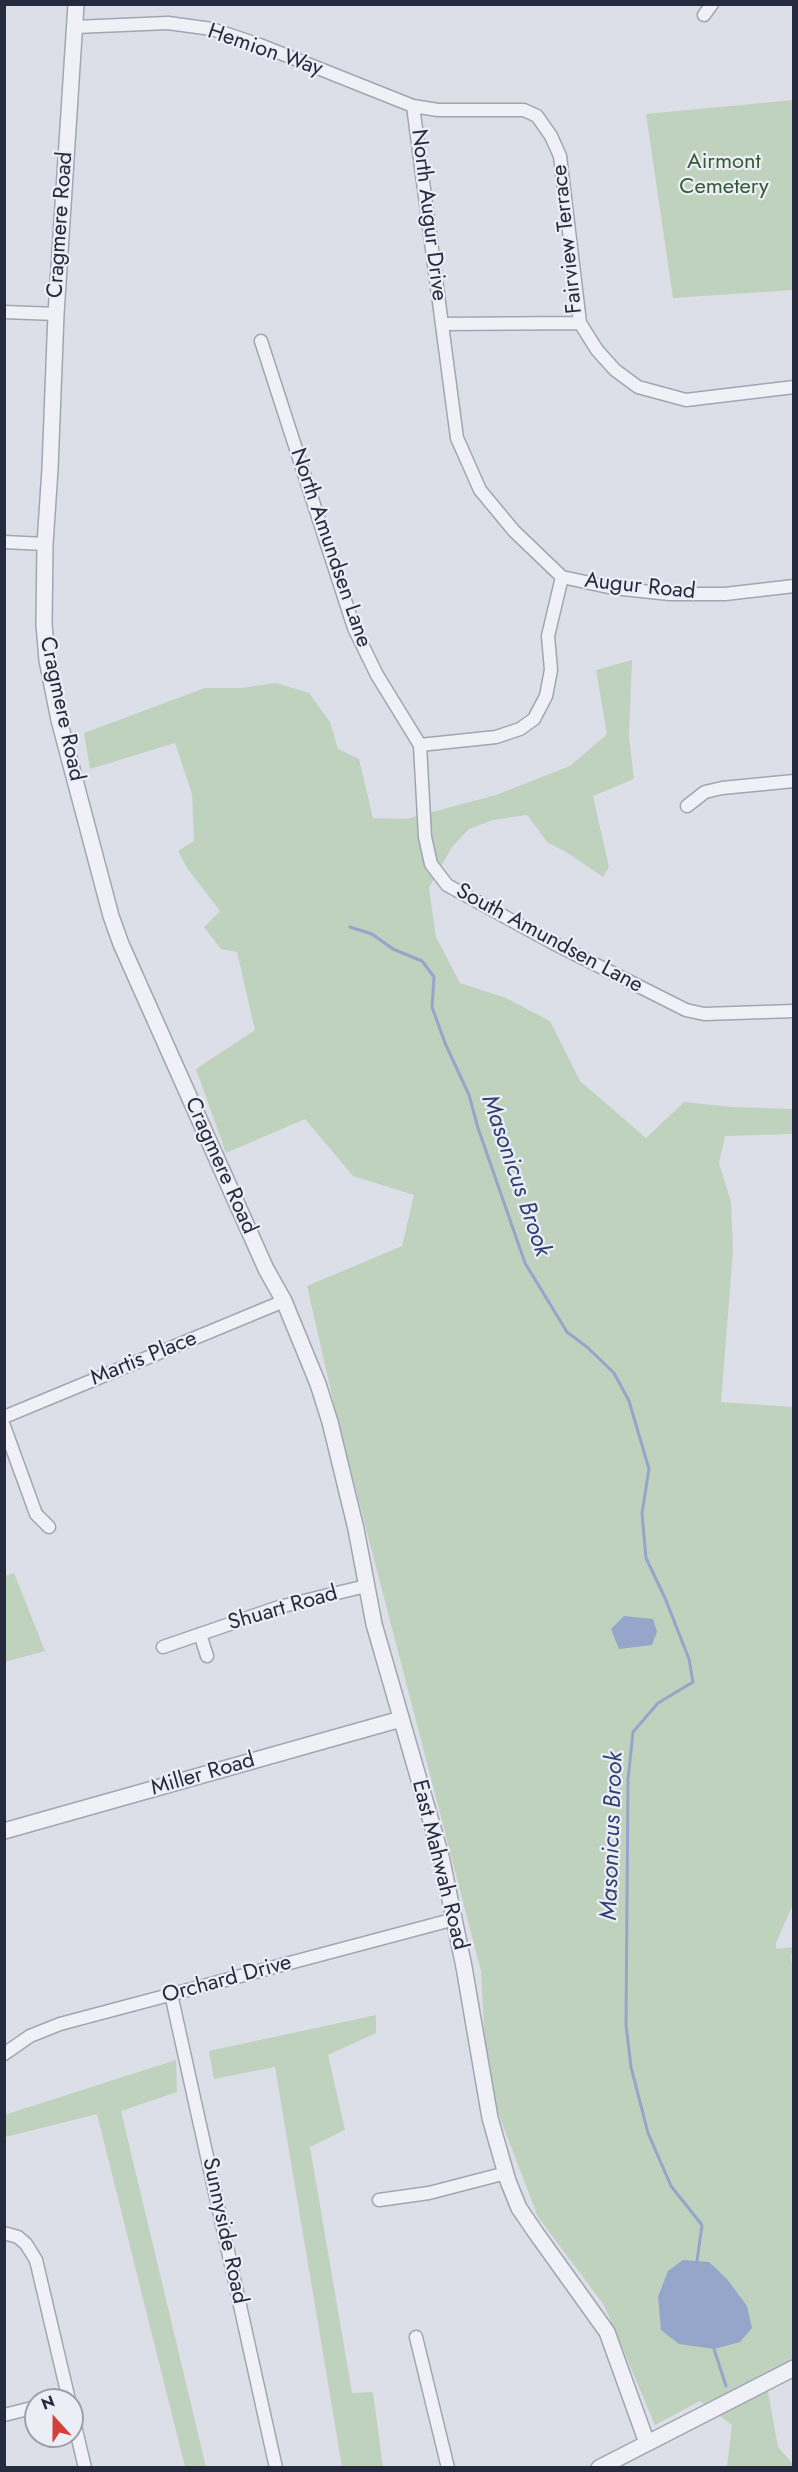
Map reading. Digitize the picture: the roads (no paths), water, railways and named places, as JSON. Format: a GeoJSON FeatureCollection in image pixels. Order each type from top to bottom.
{"type":"FeatureCollection","features":[{"type":"Feature","properties":{"kind":"street","name":"Cragmere Road"},"geometry":{"type":"LineString","coordinates":[[76,4],[56,314],[45,544],[44,624],[47,660],[59,720],[111,916],[121,945],[266,1269]]}},
{"type":"Feature","properties":{"kind":"street"},"geometry":{"type":"LineString","coordinates":[[704,15],[712,4]]}},
{"type":"Feature","properties":{"kind":"street","name":"Hemion Way"},"geometry":{"type":"LineString","coordinates":[[75,27],[168,23],[212,29],[260,45],[413,106]]}},
{"type":"Feature","properties":{"kind":"street","name":"Fairview Terrace"},"geometry":{"type":"LineString","coordinates":[[413,106],[438,110],[524,110],[537,116],[551,136],[560,156],[580,322],[442,324]]}},
{"type":"Feature","properties":{"kind":"street","name":"North Augur Drive"},"geometry":{"type":"LineString","coordinates":[[413,106],[442,324]]}},
{"type":"Feature","properties":{"kind":"street"},"geometry":{"type":"LineString","coordinates":[[4,312],[56,314]]}},
{"type":"Feature","properties":{"kind":"street"},"geometry":{"type":"LineString","coordinates":[[580,322],[597,350],[615,370],[638,387],[661,394],[686,400],[794,387]]}},
{"type":"Feature","properties":{"kind":"street","name":"Augur Road"},"geometry":{"type":"LineString","coordinates":[[442,324],[457,438],[480,490],[514,531],[562,577],[613,588],[670,594],[725,594],[794,586]]}},
{"type":"Feature","properties":{"kind":"street","name":"North Amundsen Lane"},"geometry":{"type":"LineString","coordinates":[[261,341],[354,628],[378,675],[420,745]]}},
{"type":"Feature","properties":{"kind":"street"},"geometry":{"type":"LineString","coordinates":[[4,542],[45,544]]}},
{"type":"Feature","properties":{"kind":"street"},"geometry":{"type":"LineString","coordinates":[[420,745],[496,737],[520,729],[534,719],[546,696],[551,670],[548,636],[562,577]]}},
{"type":"Feature","properties":{"kind":"street","name":"South Amundsen Lane"},"geometry":{"type":"LineString","coordinates":[[420,745],[425,837],[431,864],[447,885],[553,943],[686,1011],[704,1014],[794,1011]]}},
{"type":"Feature","properties":{"kind":"street"},"geometry":{"type":"LineString","coordinates":[[687,806],[705,792],[722,788],[794,781]]}},
{"type":"Feature","properties":{"kind":"street","name":"East Mahwah Road"},"geometry":{"type":"LineString","coordinates":[[266,1269],[284,1302],[318,1384],[330,1422],[356,1529],[374,1624],[441,1856],[455,1919],[490,2118],[506,2173],[525,2216],[607,2332],[647,2443]]}},
{"type":"Feature","properties":{"kind":"street","name":"Martis Place"},"geometry":{"type":"LineString","coordinates":[[4,1417],[284,1302]]}},
{"type":"Feature","properties":{"kind":"street"},"geometry":{"type":"LineString","coordinates":[[4,1426],[36,1514],[49,1527]]}},
{"type":"Feature","properties":{"kind":"street","name":"Shuart Road"},"geometry":{"type":"LineString","coordinates":[[164,1647],[279,1607],[366,1586]]}},
{"type":"Feature","properties":{"kind":"street","name":"Shuart Road"},"geometry":{"type":"LineString","coordinates":[[200,1634],[207,1656]]}},
{"type":"Feature","properties":{"kind":"street","name":"Miller Road"},"geometry":{"type":"LineString","coordinates":[[4,1832],[401,1719]]}},
{"type":"Feature","properties":{"kind":"street","name":"Orchard Drive"},"geometry":{"type":"LineString","coordinates":[[4,2054],[44,2029],[455,1919]]}},
{"type":"Feature","properties":{"kind":"street","name":"Sunnyside Road"},"geometry":{"type":"LineString","coordinates":[[171,1994],[276,2468]]}},
{"type":"Feature","properties":{"kind":"street"},"geometry":{"type":"LineString","coordinates":[[379,2200],[429,2193],[506,2173]]}},
{"type":"Feature","properties":{"kind":"street"},"geometry":{"type":"LineString","coordinates":[[4,2232],[18,2237],[26,2244],[36,2260],[64,2388]]}},
{"type":"Feature","properties":{"kind":"street"},"geometry":{"type":"LineString","coordinates":[[416,2337],[448,2468]]}},
{"type":"Feature","properties":{"kind":"street"},"geometry":{"type":"LineString","coordinates":[[599,2468],[794,2368]]}},
{"type":"Feature","properties":{"kind":"street"},"geometry":{"type":"LineString","coordinates":[[4,2415],[24,2410]]}},
{"type":"Feature","properties":{"kind":"street"},"geometry":{"type":"LineString","coordinates":[[80,2448],[85,2468]]}},
{"type":"Feature","properties":{"kind":"water"},"geometry":{"type":"Polygon","coordinates":[[[624,1616],[653,1619],[657,1632],[652,1645],[619,1649],[611,1629],[624,1616]]]}},
{"type":"Feature","properties":{"kind":"water"},"geometry":{"type":"Polygon","coordinates":[[[683,2260],[709,2262],[727,2279],[747,2306],[752,2328],[740,2342],[714,2349],[679,2344],[661,2330],[658,2297],[668,2271],[683,2260]]]}},
{"type":"Feature","properties":{"kind":"waterway","name":"Masonicus Brook"},"geometry":{"type":"LineString","coordinates":[[350,927],[372,934],[393,949],[422,961],[434,977],[432,1007],[445,1043],[469,1095],[478,1128],[525,1263],[567,1332],[587,1347],[614,1373],[629,1401],[649,1469],[642,1513],[646,1558],[665,1598],[689,1659],[693,1682],[658,1703],[633,1732],[628,1779],[626,2025],[631,2067],[648,2133],[671,2186],[702,2225],[697,2261]]}},
{"type":"Feature","properties":{"kind":"waterway","name":"Masonicus Brook"},"geometry":{"type":"LineString","coordinates":[[714,2349],[726,2386]]}},
{"type":"Feature","properties":{"kind":"park label","name":"Airmont Cemetery"},"geometry":{"type":"Point","coordinates":[724,176]}}]}
